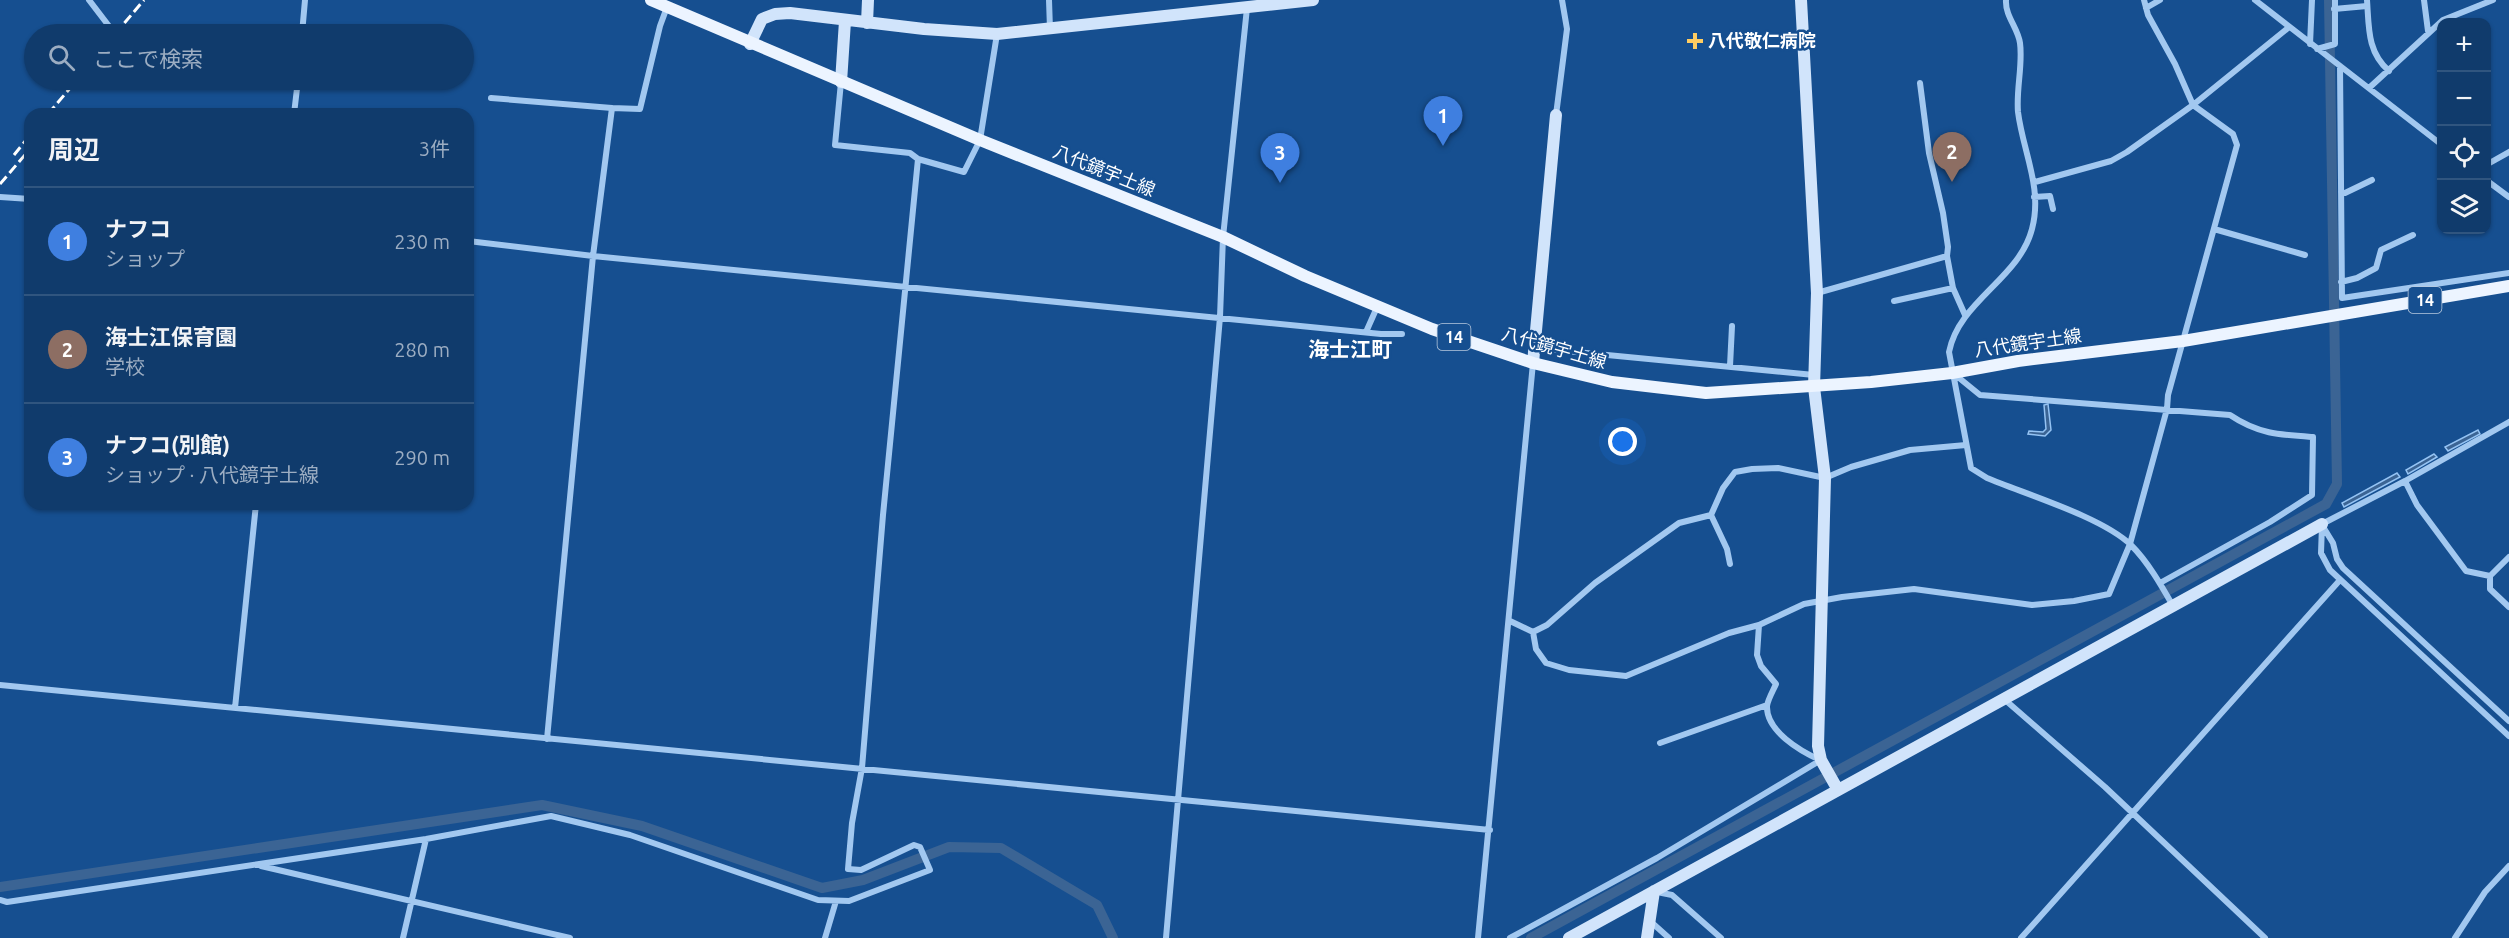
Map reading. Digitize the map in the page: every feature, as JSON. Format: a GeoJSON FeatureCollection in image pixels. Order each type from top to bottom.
{"type":"FeatureCollection","features":[{"type":"Feature","properties":{"kind":"main road","name":"八代鏡宇土線"},"geometry":{"type":"LineString","coordinates":[[651,0],[980,140],[1223,237],[1305,276],[1432,329],[1533,363],[1612,382],[1706,393],[1814,381],[1952,373],[2018,361],[2183,341],[2509,286]]}},
{"type":"Feature","properties":{"kind":"street"},"geometry":{"type":"LineString","coordinates":[[89,0],[107,24]]}},
{"type":"Feature","properties":{"kind":"street"},"geometry":{"type":"LineString","coordinates":[[303,24],[305,0]]}},
{"type":"Feature","properties":{"kind":"street"},"geometry":{"type":"LineString","coordinates":[[867,23],[868,0]]}},
{"type":"Feature","properties":{"kind":"street"},"geometry":{"type":"LineString","coordinates":[[1048,0],[1050,29]]}},
{"type":"Feature","properties":{"kind":"street"},"geometry":{"type":"LineString","coordinates":[[750,44],[762,19],[775,14],[790,13],[845,21],[997,34],[1313,0]]}},
{"type":"Feature","properties":{"kind":"street"},"geometry":{"type":"LineString","coordinates":[[1478,938],[1566,28],[1562,0]]}},
{"type":"Feature","properties":{"kind":"street"},"geometry":{"type":"LineString","coordinates":[[1801,0],[1817,293],[1814,381],[1825,478],[1818,746],[1821,760],[1838,790]]}},
{"type":"Feature","properties":{"kind":"street"},"geometry":{"type":"LineString","coordinates":[[2006,0],[2006,7],[2020,42],[2018,112],[2035,182],[2032,228],[2024,251],[1965,315],[1952,336],[1949,352],[1952,373],[1971,468],[1987,478],[2106,527],[2130,544],[2160,583],[2173,606]]}},
{"type":"Feature","properties":{"kind":"street"},"geometry":{"type":"LineString","coordinates":[[1533,632],[1536,649],[1546,663],[1569,670],[1626,676],[1729,633],[1759,625],[1804,604],[1842,597],[1914,589],[2016,604],[2074,601],[2109,594],[2130,544],[2167,409],[2168,395],[2237,145],[2233,134],[2193,105],[2144,0]]}},
{"type":"Feature","properties":{"kind":"street"},"geometry":{"type":"LineString","coordinates":[[2146,8],[2160,0]]}},
{"type":"Feature","properties":{"kind":"street"},"geometry":{"type":"LineString","coordinates":[[2254,0],[2437,141]]}},
{"type":"Feature","properties":{"kind":"street"},"geometry":{"type":"LineString","coordinates":[[2312,0],[2315,48]]}},
{"type":"Feature","properties":{"kind":"street"},"geometry":{"type":"LineString","coordinates":[[2315,48],[2335,44],[2335,0]]}},
{"type":"Feature","properties":{"kind":"street"},"geometry":{"type":"LineString","coordinates":[[2424,0],[2428,31]]}},
{"type":"Feature","properties":{"kind":"street"},"geometry":{"type":"LineString","coordinates":[[2369,88],[2428,31],[2443,20],[2493,0]]}},
{"type":"Feature","properties":{"kind":"street"},"geometry":{"type":"LineString","coordinates":[[2334,9],[2367,3],[2371,46],[2379,62],[2389,71]]}},
{"type":"Feature","properties":{"kind":"street"},"geometry":{"type":"LineString","coordinates":[[1166,938],[1220,317],[1223,237],[1251,5]]}},
{"type":"Feature","properties":{"kind":"street"},"geometry":{"type":"LineString","coordinates":[[491,98],[640,109],[660,26],[667,7]]}},
{"type":"Feature","properties":{"kind":"street"},"geometry":{"type":"LineString","coordinates":[[845,21],[834,145],[910,153],[918,159],[963,172],[980,140],[997,34]]}},
{"type":"Feature","properties":{"kind":"street"},"geometry":{"type":"LineString","coordinates":[[2035,182],[2111,161],[2148,138],[2193,105],[2288,28]]}},
{"type":"Feature","properties":{"kind":"street"},"geometry":{"type":"LineString","coordinates":[[2340,66],[2342,298],[2509,273]]}},
{"type":"Feature","properties":{"kind":"street"},"geometry":{"type":"LineString","coordinates":[[1920,83],[1929,153],[1945,225],[1947,256],[1953,288],[1965,315]]}},
{"type":"Feature","properties":{"kind":"street"},"geometry":{"type":"LineString","coordinates":[[295,108],[297,90]]}},
{"type":"Feature","properties":{"kind":"street"},"geometry":{"type":"LineString","coordinates":[[547,739],[593,256],[612,108]]}},
{"type":"Feature","properties":{"kind":"street"},"geometry":{"type":"LineString","coordinates":[[2491,163],[2509,152]]}},
{"type":"Feature","properties":{"kind":"street"},"geometry":{"type":"LineString","coordinates":[[0,900],[7,902],[258,865],[426,839],[551,816],[630,835],[818,900],[849,901],[930,870],[920,847],[914,845],[861,870],[848,869],[852,823],[862,768],[882,526],[918,159]]}},
{"type":"Feature","properties":{"kind":"street"},"geometry":{"type":"LineString","coordinates":[[2341,192],[2345,193],[2372,180]]}},
{"type":"Feature","properties":{"kind":"street"},"geometry":{"type":"LineString","coordinates":[[2491,183],[2509,197]]}},
{"type":"Feature","properties":{"kind":"street"},"geometry":{"type":"LineString","coordinates":[[2034,197],[2050,196],[2053,209]]}},
{"type":"Feature","properties":{"kind":"street"},"geometry":{"type":"LineString","coordinates":[[0,197],[24,199]]}},
{"type":"Feature","properties":{"kind":"street"},"geometry":{"type":"LineString","coordinates":[[2214,229],[2305,255]]}},
{"type":"Feature","properties":{"kind":"street"},"geometry":{"type":"LineString","coordinates":[[2341,282],[2357,278],[2376,268],[2381,250],[2413,236]]}},
{"type":"Feature","properties":{"kind":"street"},"geometry":{"type":"LineString","coordinates":[[474,242],[593,256],[1402,334]]}},
{"type":"Feature","properties":{"kind":"street"},"geometry":{"type":"LineString","coordinates":[[1817,293],[1947,256]]}},
{"type":"Feature","properties":{"kind":"street"},"geometry":{"type":"LineString","coordinates":[[1894,301],[1953,288]]}},
{"type":"Feature","properties":{"kind":"street"},"geometry":{"type":"LineString","coordinates":[[1366,332],[1378,305]]}},
{"type":"Feature","properties":{"kind":"street"},"geometry":{"type":"LineString","coordinates":[[1730,366],[1732,326]]}},
{"type":"Feature","properties":{"kind":"street"},"geometry":{"type":"LineString","coordinates":[[1535,348],[1730,366],[1814,381]]}},
{"type":"Feature","properties":{"kind":"street"},"geometry":{"type":"LineString","coordinates":[[1952,373],[1980,395],[2230,414],[2249,427],[2267,432],[2313,437],[2312,495],[2270,522],[2160,583]]}},
{"type":"Feature","properties":{"kind":"street"},"geometry":{"type":"LineString","coordinates":[[1569,938],[2509,422]]}},
{"type":"Feature","properties":{"kind":"street"},"geometry":{"type":"LineString","coordinates":[[1730,564],[1727,549],[1711,515],[1723,488],[1735,472],[1778,468],[1825,478],[1851,467],[1910,450],[1966,445]]}},
{"type":"Feature","properties":{"kind":"street"},"geometry":{"type":"LineString","coordinates":[[2405,481],[2416,505],[2466,571],[2490,576]]}},
{"type":"Feature","properties":{"kind":"street"},"geometry":{"type":"LineString","coordinates":[[235,708],[255,510]]}},
{"type":"Feature","properties":{"kind":"street"},"geometry":{"type":"LineString","coordinates":[[1510,621],[1533,632],[1547,626],[1595,583],[1679,523],[1711,515]]}},
{"type":"Feature","properties":{"kind":"street"},"geometry":{"type":"LineString","coordinates":[[2322,524],[2321,553],[2330,570],[2509,736]]}},
{"type":"Feature","properties":{"kind":"street"},"geometry":{"type":"LineString","coordinates":[[2322,524],[2343,568],[2509,721]]}},
{"type":"Feature","properties":{"kind":"street"},"geometry":{"type":"LineString","coordinates":[[2509,557],[2490,576],[2490,589],[2509,607]]}},
{"type":"Feature","properties":{"kind":"street"},"geometry":{"type":"LineString","coordinates":[[2021,938],[2340,580]]}},
{"type":"Feature","properties":{"kind":"street"},"geometry":{"type":"LineString","coordinates":[[2395,631],[2403,623]]}},
{"type":"Feature","properties":{"kind":"street"},"geometry":{"type":"LineString","coordinates":[[1759,625],[1757,655],[1761,666],[1776,684],[1767,705],[1772,725],[1804,753],[1821,760]]}},
{"type":"Feature","properties":{"kind":"street"},"geometry":{"type":"LineString","coordinates":[[2420,654],[2427,645]]}},
{"type":"Feature","properties":{"kind":"street"},"geometry":{"type":"LineString","coordinates":[[0,685],[1490,830]]}},
{"type":"Feature","properties":{"kind":"street"},"geometry":{"type":"LineString","coordinates":[[2003,698],[2265,938]]}},
{"type":"Feature","properties":{"kind":"street"},"geometry":{"type":"LineString","coordinates":[[1660,743],[1767,705]]}},
{"type":"Feature","properties":{"kind":"street"},"geometry":{"type":"LineString","coordinates":[[1510,938],[1656,858],[1821,760]]}},
{"type":"Feature","properties":{"kind":"street"},"geometry":{"type":"LineString","coordinates":[[403,938],[426,839]]}},
{"type":"Feature","properties":{"kind":"street"},"geometry":{"type":"LineString","coordinates":[[258,865],[570,938]]}},
{"type":"Feature","properties":{"kind":"street"},"geometry":{"type":"LineString","coordinates":[[2455,938],[2485,892],[2509,866]]}},
{"type":"Feature","properties":{"kind":"street"},"geometry":{"type":"LineString","coordinates":[[1647,938],[1654,891]]}},
{"type":"Feature","properties":{"kind":"street"},"geometry":{"type":"LineString","coordinates":[[1654,891],[1672,895],[1721,938]]}},
{"type":"Feature","properties":{"kind":"street"},"geometry":{"type":"LineString","coordinates":[[825,938],[836,901]]}},
{"type":"Feature","properties":{"kind":"street"},"geometry":{"type":"LineString","coordinates":[[1650,921],[1669,938]]}},
{"type":"Feature","properties":{"kind":"water"},"geometry":{"type":"Polygon","coordinates":[[[2048,404],[2051,430],[2045,436],[2028,434],[2029,431],[2043,432],[2046,429],[2044,405],[2048,404]]]}},
{"type":"Feature","properties":{"kind":"water"},"geometry":{"type":"Polygon","coordinates":[[[2478,430],[2480,434],[2448,451],[2445,447],[2478,430]]]}},
{"type":"Feature","properties":{"kind":"water"},"geometry":{"type":"Polygon","coordinates":[[[2434,454],[2437,457],[2408,474],[2406,470],[2434,454]]]}},
{"type":"Feature","properties":{"kind":"water"},"geometry":{"type":"Polygon","coordinates":[[[2397,473],[2400,477],[2344,507],[2342,503],[2397,473]]]}},
{"type":"Feature","properties":{"kind":"waterway"},"geometry":{"type":"LineString","coordinates":[[1531,938],[2326,504],[2337,484],[2329,0]]}},
{"type":"Feature","properties":{"kind":"waterway"},"geometry":{"type":"LineString","coordinates":[[0,887],[542,805],[642,826],[822,888],[863,880],[949,847],[1001,848],[1097,905],[1113,938]]}},
{"type":"Feature","properties":{"kind":"railway"},"geometry":{"type":"LineString","coordinates":[[124,24],[144,0]]}},
{"type":"Feature","properties":{"kind":"railway"},"geometry":{"type":"LineString","coordinates":[[53,108],[68,90]]}},
{"type":"Feature","properties":{"kind":"railway"},"geometry":{"type":"LineString","coordinates":[[14,155],[24,142]]}},
{"type":"Feature","properties":{"kind":"railway"},"geometry":{"type":"LineString","coordinates":[[0,184],[24,156]]}},
{"type":"Feature","properties":{"kind":"place","name":"八代敬仁病院"},"geometry":{"type":"Point","coordinates":[1695,41]}},
{"type":"Feature","properties":{"kind":"place","name":"ナフコ"},"geometry":{"type":"Point","coordinates":[1443,146]}},
{"type":"Feature","properties":{"kind":"place","name":"海士江保育園"},"geometry":{"type":"Point","coordinates":[1952,182]}},
{"type":"Feature","properties":{"kind":"place","name":"ナフコ(別館)"},"geometry":{"type":"Point","coordinates":[1280,183]}},
{"type":"Feature","properties":{"kind":"district","name":"海士江町"},"geometry":{"type":"Point","coordinates":[1350,350]}}]}
